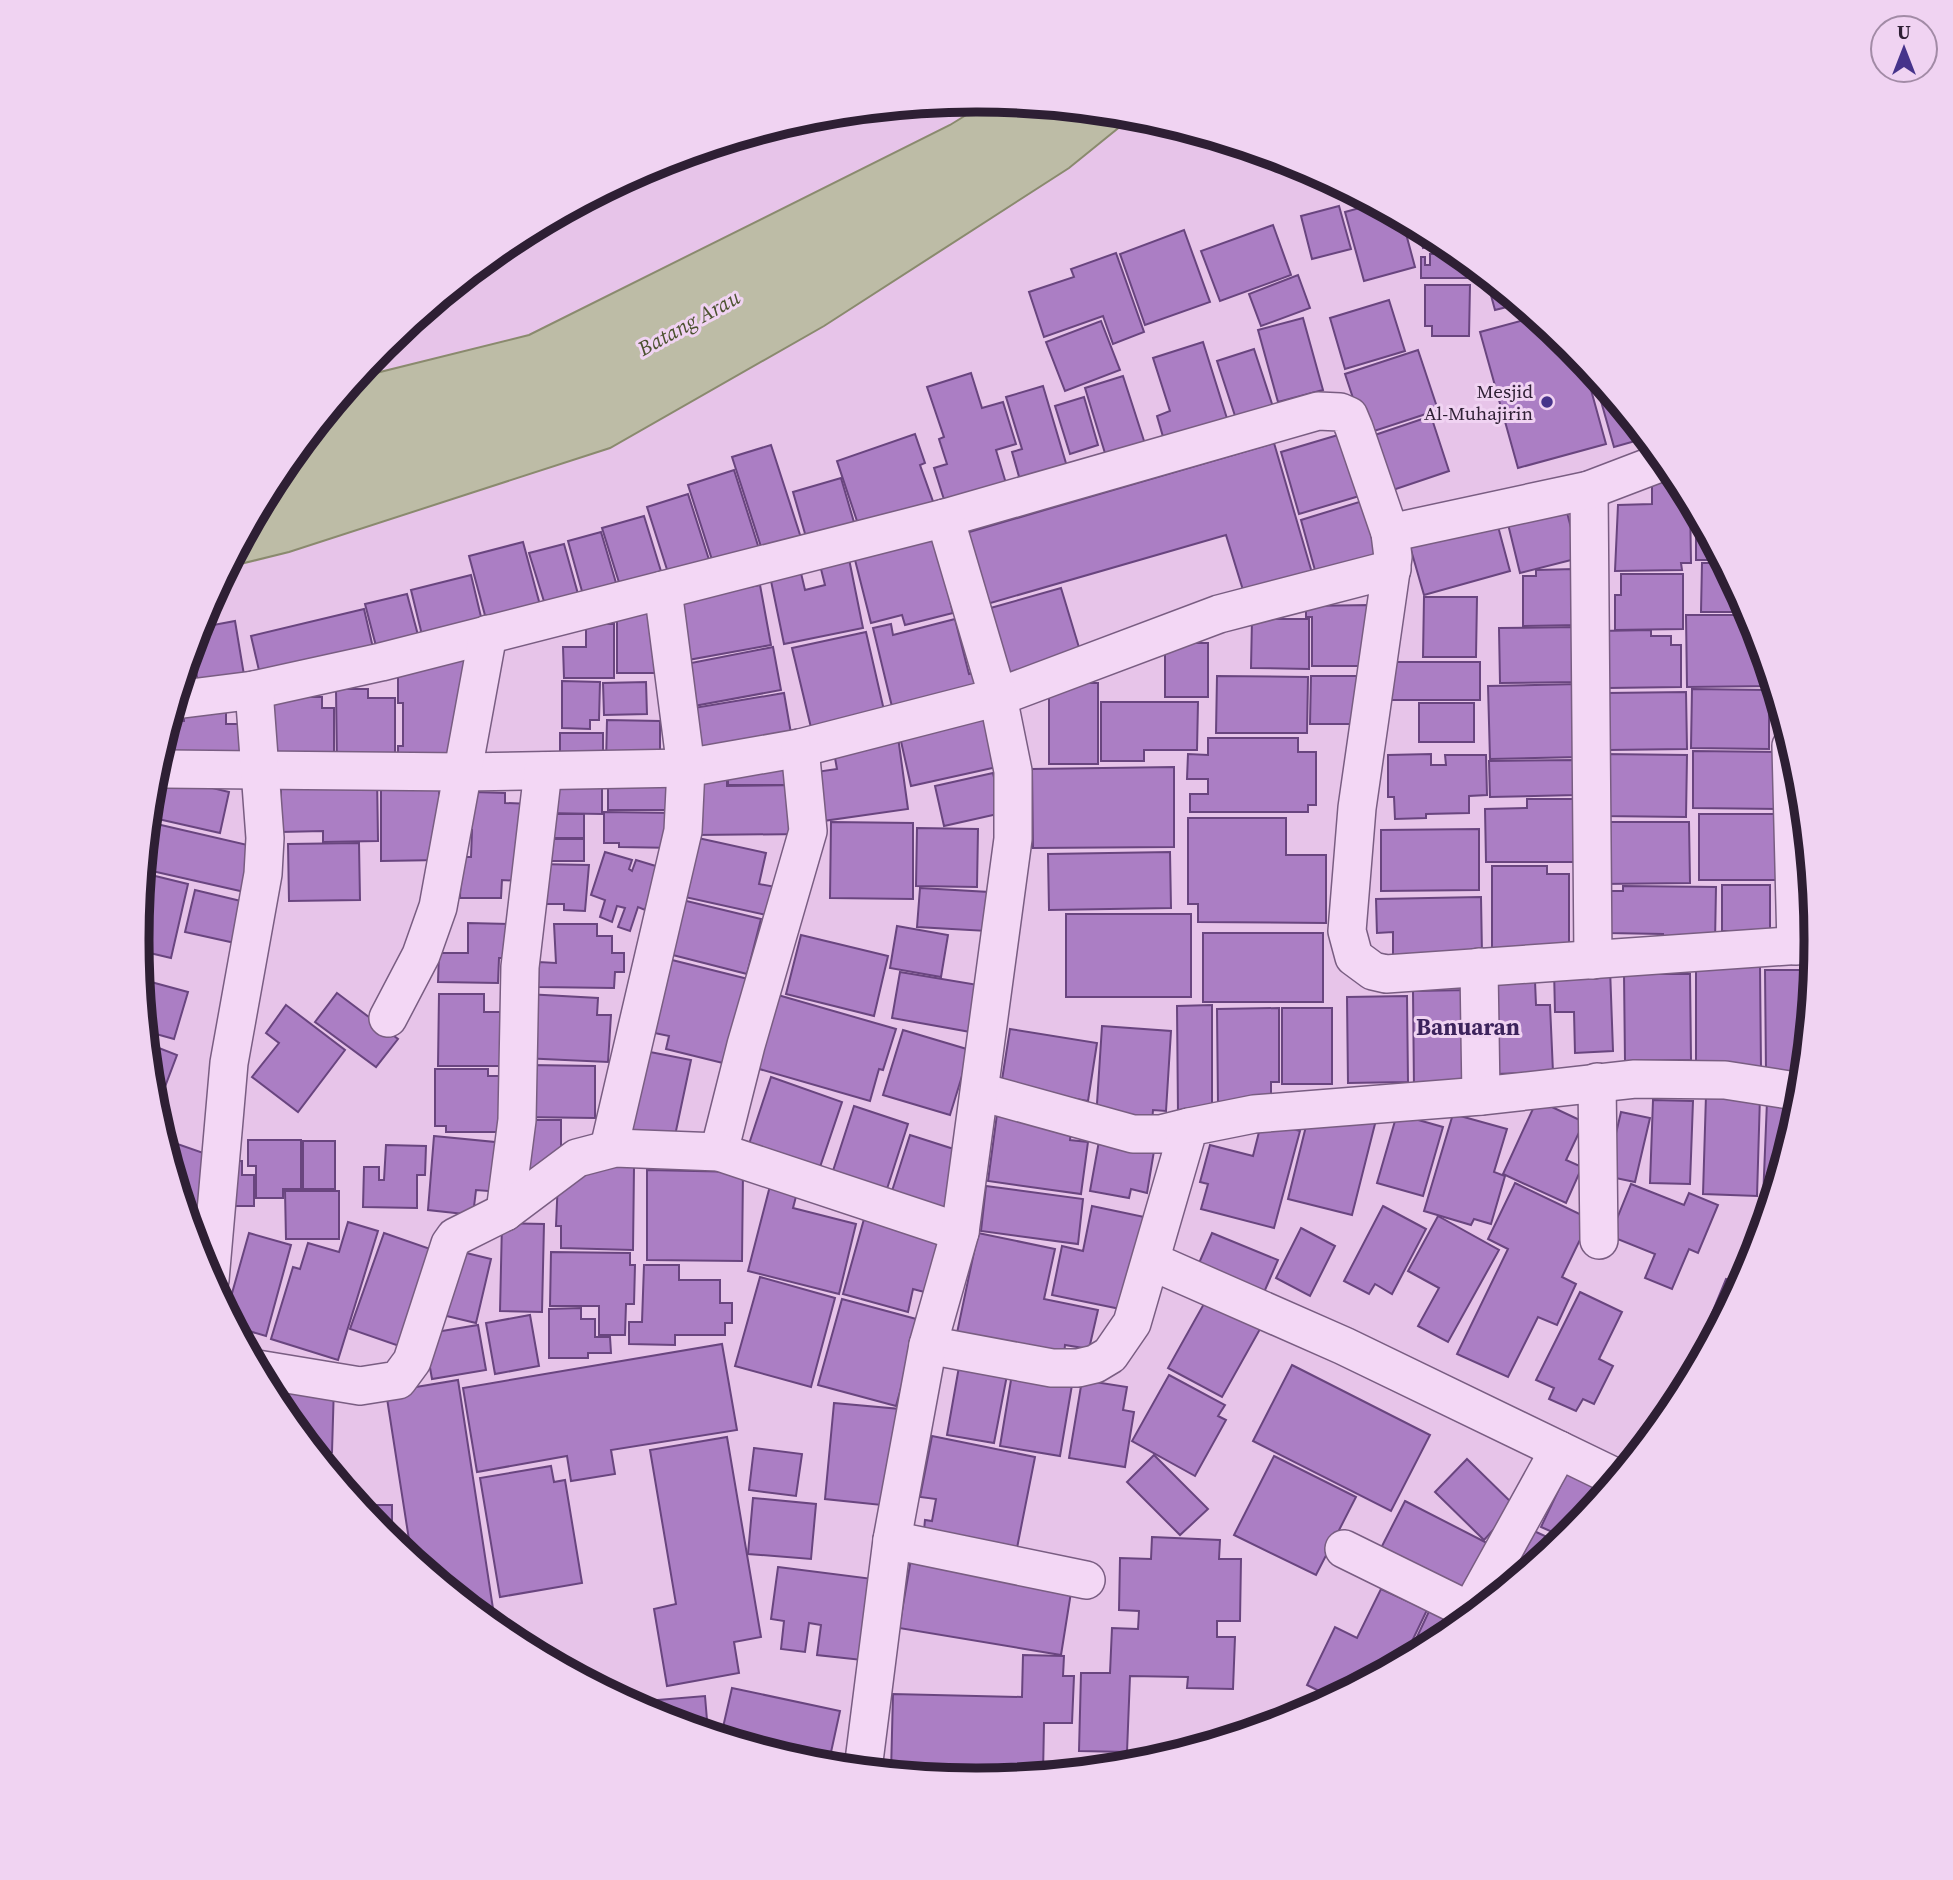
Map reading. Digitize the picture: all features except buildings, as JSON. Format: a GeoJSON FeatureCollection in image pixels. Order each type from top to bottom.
{"type":"FeatureCollection","features":[{"type":"Feature","properties":{"kind":"street"},"geometry":{"type":"LineString","coordinates":[[185,699],[254,690],[488,634],[945,519],[1318,411],[1330,411],[1345,414],[1352,421],[1390,533],[1392,569],[1357,808],[1347,931],[1349,945],[1363,965],[1386,974],[1804,945]]}},
{"type":"Feature","properties":{"kind":"street"},"geometry":{"type":"LineString","coordinates":[[1390,533],[1588,490],[1654,465]]}},
{"type":"Feature","properties":{"kind":"street"},"geometry":{"type":"LineString","coordinates":[[1588,490],[1593,960]]}},
{"type":"Feature","properties":{"kind":"street"},"geometry":{"type":"LineString","coordinates":[[864,1760],[892,1540],[928,1345],[960,1232],[981,1092],[1013,839],[1013,771],[998,697],[945,519]]}},
{"type":"Feature","properties":{"kind":"street"},"geometry":{"type":"LineString","coordinates":[[166,769],[464,772],[685,768],[800,748],[998,697],[1219,614],[1392,569]]}},
{"type":"Feature","properties":{"kind":"street"},"geometry":{"type":"LineString","coordinates":[[609,1149],[678,864],[685,814],[685,768],[663,590]]}},
{"type":"Feature","properties":{"kind":"street"},"geometry":{"type":"LineString","coordinates":[[388,1018],[421,955],[438,907],[488,634]]}},
{"type":"Feature","properties":{"kind":"street"},"geometry":{"type":"LineString","coordinates":[[212,1257],[229,1062],[263,874],[265,838],[254,690]]}},
{"type":"Feature","properties":{"kind":"street"},"geometry":{"type":"LineString","coordinates":[[719,1152],[746,1045],[808,831],[800,748]]}},
{"type":"Feature","properties":{"kind":"street"},"geometry":{"type":"LineString","coordinates":[[505,1212],[517,1120],[520,967],[543,771]]}},
{"type":"Feature","properties":{"kind":"street"},"geometry":{"type":"LineString","coordinates":[[1798,846],[1803,911]]}},
{"type":"Feature","properties":{"kind":"street"},"geometry":{"type":"LineString","coordinates":[[1479,967],[1481,1096]]}},
{"type":"Feature","properties":{"kind":"street"},"geometry":{"type":"LineString","coordinates":[[981,1092],[1133,1134],[1161,1134],[1254,1114],[1481,1096],[1597,1082],[1693,1078],[1791,1091]]}},
{"type":"Feature","properties":{"kind":"street"},"geometry":{"type":"LineString","coordinates":[[1597,1082],[1599,1240]]}},
{"type":"Feature","properties":{"kind":"street"},"geometry":{"type":"LineString","coordinates":[[928,1345],[1052,1368],[1078,1368],[1095,1364],[1110,1355],[1132,1322],[1189,1127]]}},
{"type":"Feature","properties":{"kind":"street"},"geometry":{"type":"LineString","coordinates":[[270,1371],[360,1386],[398,1380],[412,1361],[450,1244],[461,1232],[505,1212],[577,1158],[609,1149],[719,1152],[960,1232]]}},
{"type":"Feature","properties":{"kind":"street"},"geometry":{"type":"LineString","coordinates":[[1151,1261],[1344,1346],[1608,1474]]}},
{"type":"Feature","properties":{"kind":"street"},"geometry":{"type":"LineString","coordinates":[[1480,1598],[1559,1450]]}},
{"type":"Feature","properties":{"kind":"street"},"geometry":{"type":"LineString","coordinates":[[892,1540],[1086,1580]]}},
{"type":"Feature","properties":{"kind":"street"},"geometry":{"type":"LineString","coordinates":[[1345,1549],[1464,1609]]}},
{"type":"Feature","properties":{"kind":"water","name":"Batang Arau"},"geometry":{"type":"Polygon","coordinates":[[[971,112],[976,112],[1031,114],[1122,125],[1069,168],[824,326],[610,448],[289,552],[239,564],[288,480],[320,436],[373,374],[529,335],[971,112]]]}},
{"type":"Feature","properties":{"kind":"place","name":"Mesjid Al-Muhajirin"},"geometry":{"type":"Point","coordinates":[1547,402]}},
{"type":"Feature","properties":{"kind":"district","name":"Banuaran"},"geometry":{"type":"Point","coordinates":[1468,1027]}}]}
